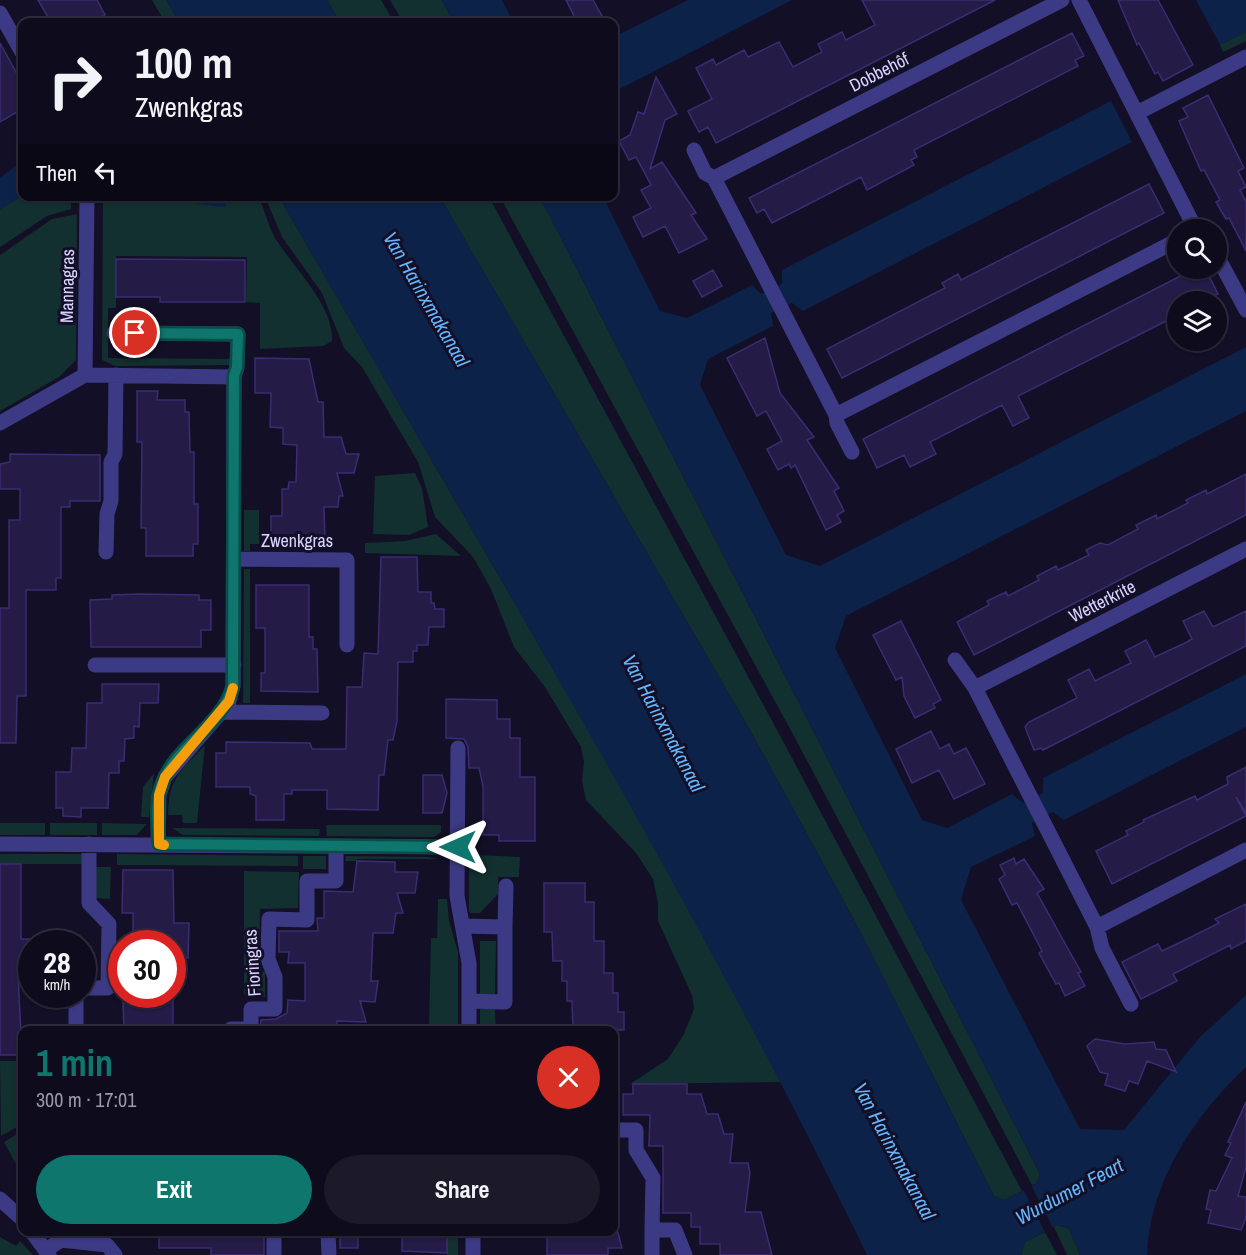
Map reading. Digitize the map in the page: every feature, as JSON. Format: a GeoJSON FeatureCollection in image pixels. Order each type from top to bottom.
{"type":"FeatureCollection","features":[{"type":"Feature","properties":{"kind":"street","name":"Dobbehôf"},"geometry":{"type":"LineString","coordinates":[[714,178],[1062,0]]}},
{"type":"Feature","properties":{"kind":"street"},"geometry":{"type":"LineString","coordinates":[[1079,0],[1190,219]]}},
{"type":"Feature","properties":{"kind":"street"},"geometry":{"type":"LineString","coordinates":[[2,20],[18,46]]}},
{"type":"Feature","properties":{"kind":"street"},"geometry":{"type":"LineString","coordinates":[[1137,113],[1246,57]]}},
{"type":"Feature","properties":{"kind":"street"},"geometry":{"type":"LineString","coordinates":[[694,150],[705,173],[714,178],[836,415],[837,423],[852,452]]}},
{"type":"Feature","properties":{"kind":"street","name":"Mannagras"},"geometry":{"type":"LineString","coordinates":[[85,375],[87,201]]}},
{"type":"Feature","properties":{"kind":"street"},"geometry":{"type":"LineString","coordinates":[[836,415],[1167,246]]}},
{"type":"Feature","properties":{"kind":"street"},"geometry":{"type":"LineString","coordinates":[[1227,275],[1246,310]]}},
{"type":"Feature","properties":{"kind":"street"},"geometry":{"type":"LineString","coordinates":[[114,333],[238,334],[237,367],[234,376],[233,686],[229,701],[172,766],[161,785],[159,844]]}},
{"type":"Feature","properties":{"kind":"street"},"geometry":{"type":"LineString","coordinates":[[0,423],[85,375],[234,376]]}},
{"type":"Feature","properties":{"kind":"street"},"geometry":{"type":"LineString","coordinates":[[106,552],[106,514],[111,501],[111,462],[115,454],[116,375]]}},
{"type":"Feature","properties":{"kind":"street","name":"Wetterkrite"},"geometry":{"type":"LineString","coordinates":[[975,688],[1246,549]]}},
{"type":"Feature","properties":{"kind":"street","name":"Zwenkgras"},"geometry":{"type":"LineString","coordinates":[[234,560],[347,560],[347,645]]}},
{"type":"Feature","properties":{"kind":"street"},"geometry":{"type":"LineString","coordinates":[[955,660],[975,688],[1032,797],[1097,927],[1102,948],[1131,1004]]}},
{"type":"Feature","properties":{"kind":"street"},"geometry":{"type":"LineString","coordinates":[[95,665],[234,665]]}},
{"type":"Feature","properties":{"kind":"street"},"geometry":{"type":"LineString","coordinates":[[221,712],[322,713]]}},
{"type":"Feature","properties":{"kind":"street"},"geometry":{"type":"LineString","coordinates":[[458,748],[457,896],[469,954],[469,1026]]}},
{"type":"Feature","properties":{"kind":"street"},"geometry":{"type":"LineString","coordinates":[[0,844],[458,847]]}},
{"type":"Feature","properties":{"kind":"street"},"geometry":{"type":"LineString","coordinates":[[89,844],[89,903],[109,924],[108,988],[96,988]]}},
{"type":"Feature","properties":{"kind":"street","name":"Fioringras"},"geometry":{"type":"LineString","coordinates":[[251,1026],[251,1009],[275,1009],[275,977],[268,959],[269,919],[307,920],[307,881],[336,881],[336,846]]}},
{"type":"Feature","properties":{"kind":"street"},"geometry":{"type":"LineString","coordinates":[[1097,927],[1246,850]]}},
{"type":"Feature","properties":{"kind":"street"},"geometry":{"type":"LineString","coordinates":[[469,1001],[506,1002],[506,886]]}},
{"type":"Feature","properties":{"kind":"street"},"geometry":{"type":"LineString","coordinates":[[463,927],[506,927]]}},
{"type":"Feature","properties":{"kind":"street"},"geometry":{"type":"LineString","coordinates":[[76,1008],[76,1026]]}},
{"type":"Feature","properties":{"kind":"street"},"geometry":{"type":"LineString","coordinates":[[618,1130],[636,1130],[636,1150],[653,1178],[652,1255]]}},
{"type":"Feature","properties":{"kind":"street"},"geometry":{"type":"LineString","coordinates":[[0,1199],[18,1215]]}},
{"type":"Feature","properties":{"kind":"street"},"geometry":{"type":"LineString","coordinates":[[652,1230],[675,1230],[685,1255]]}},
{"type":"Feature","properties":{"kind":"street"},"geometry":{"type":"LineString","coordinates":[[35,1236],[47,1252],[61,1240],[106,1245],[115,1255]]}},
{"type":"Feature","properties":{"kind":"street"},"geometry":{"type":"LineString","coordinates":[[274,1236],[274,1255]]}},
{"type":"Feature","properties":{"kind":"street"},"geometry":{"type":"LineString","coordinates":[[328,1236],[329,1255]]}},
{"type":"Feature","properties":{"kind":"street"},"geometry":{"type":"LineString","coordinates":[[473,1236],[473,1255]]}},
{"type":"Feature","properties":{"kind":"green space"},"geometry":{"type":"Polygon","coordinates":[[[152,0],[166,0],[177,18],[163,18],[152,0]]]}},
{"type":"Feature","properties":{"kind":"green space"},"geometry":{"type":"Polygon","coordinates":[[[327,0],[381,0],[392,18],[338,18],[327,0]]]}},
{"type":"Feature","properties":{"kind":"green space"},"geometry":{"type":"Polygon","coordinates":[[[390,0],[442,0],[451,18],[401,18],[390,0]]]}},
{"type":"Feature","properties":{"kind":"green space"},"geometry":{"type":"Polygon","coordinates":[[[1246,32],[1246,41],[1223,52],[1220,45],[1246,32]]]}},
{"type":"Feature","properties":{"kind":"green space"},"geometry":{"type":"Polygon","coordinates":[[[18,198],[18,201],[71,201],[71,209],[47,216],[0,247],[0,209],[18,198]]]}},
{"type":"Feature","properties":{"kind":"green space"},"geometry":{"type":"Polygon","coordinates":[[[103,201],[182,201],[225,207],[226,201],[260,201],[274,236],[319,299],[331,327],[332,341],[323,346],[260,349],[260,303],[246,302],[247,257],[116,256],[116,308],[108,308],[108,358],[231,359],[231,365],[115,366],[102,360],[103,201]]]}},
{"type":"Feature","properties":{"kind":"green space"},"geometry":{"type":"Polygon","coordinates":[[[267,201],[281,201],[626,795],[782,1082],[630,1084],[668,1059],[684,1034],[694,1009],[692,995],[658,921],[658,903],[653,879],[636,853],[586,800],[582,781],[584,762],[581,747],[545,687],[514,647],[491,589],[473,557],[435,517],[418,462],[362,367],[344,348],[322,293],[282,237],[267,201]]]}},
{"type":"Feature","properties":{"kind":"green space"},"geometry":{"type":"Polygon","coordinates":[[[442,201],[491,201],[784,743],[1022,1191],[1004,1200],[994,1196],[854,920],[750,730],[442,201]]]}},
{"type":"Feature","properties":{"kind":"green space"},"geometry":{"type":"Polygon","coordinates":[[[502,201],[542,201],[1040,1174],[1036,1184],[1032,1185],[795,738],[502,201]]]}},
{"type":"Feature","properties":{"kind":"green space"},"geometry":{"type":"Polygon","coordinates":[[[77,214],[76,360],[59,377],[0,411],[0,255],[52,219],[77,214]]]}},
{"type":"Feature","properties":{"kind":"green space"},"geometry":{"type":"Polygon","coordinates":[[[415,473],[422,488],[428,527],[409,535],[373,534],[375,476],[415,473]]]}},
{"type":"Feature","properties":{"kind":"green space"},"geometry":{"type":"Polygon","coordinates":[[[244,510],[259,510],[259,544],[250,544],[250,551],[244,551],[244,510]]]}},
{"type":"Feature","properties":{"kind":"green space"},"geometry":{"type":"Polygon","coordinates":[[[436,534],[461,556],[365,553],[365,543],[405,541],[436,534]]]}},
{"type":"Feature","properties":{"kind":"green space"},"geometry":{"type":"Polygon","coordinates":[[[244,569],[250,569],[250,703],[243,703],[244,569]]]}},
{"type":"Feature","properties":{"kind":"green space"},"geometry":{"type":"Polygon","coordinates":[[[205,745],[197,823],[183,823],[182,815],[168,815],[171,792],[178,776],[205,745]]]}},
{"type":"Feature","properties":{"kind":"green space"},"geometry":{"type":"Polygon","coordinates":[[[154,773],[149,817],[141,817],[143,787],[154,773]]]}},
{"type":"Feature","properties":{"kind":"green space"},"geometry":{"type":"Polygon","coordinates":[[[0,823],[45,823],[45,835],[0,835],[0,823]]]}},
{"type":"Feature","properties":{"kind":"green space"},"geometry":{"type":"Polygon","coordinates":[[[50,823],[97,823],[97,835],[50,835],[50,823]]]}},
{"type":"Feature","properties":{"kind":"green space"},"geometry":{"type":"Polygon","coordinates":[[[102,823],[147,824],[137,835],[102,835],[102,823]]]}},
{"type":"Feature","properties":{"kind":"green space"},"geometry":{"type":"Polygon","coordinates":[[[326,825],[441,825],[441,832],[434,837],[327,836],[326,825]]]}},
{"type":"Feature","properties":{"kind":"green space"},"geometry":{"type":"Polygon","coordinates":[[[172,828],[320,829],[319,836],[183,835],[172,828]]]}},
{"type":"Feature","properties":{"kind":"green space"},"geometry":{"type":"Polygon","coordinates":[[[0,854],[82,854],[82,864],[0,864],[0,854]]]}},
{"type":"Feature","properties":{"kind":"green space"},"geometry":{"type":"Polygon","coordinates":[[[117,854],[298,856],[298,866],[117,865],[117,854]]]}},
{"type":"Feature","properties":{"kind":"green space"},"geometry":{"type":"Polygon","coordinates":[[[475,855],[520,857],[519,877],[498,877],[498,894],[480,913],[470,913],[469,857],[475,855]]]}},
{"type":"Feature","properties":{"kind":"green space"},"geometry":{"type":"Polygon","coordinates":[[[303,856],[326,856],[326,869],[303,869],[303,856]]]}},
{"type":"Feature","properties":{"kind":"green space"},"geometry":{"type":"Polygon","coordinates":[[[346,856],[428,857],[438,859],[345,861],[346,856]]]}},
{"type":"Feature","properties":{"kind":"green space"},"geometry":{"type":"Polygon","coordinates":[[[96,867],[111,867],[110,899],[96,898],[96,867]]]}},
{"type":"Feature","properties":{"kind":"green space"},"geometry":{"type":"Polygon","coordinates":[[[244,871],[299,872],[298,908],[260,909],[259,971],[265,972],[265,997],[246,997],[244,993],[244,871]]]}},
{"type":"Feature","properties":{"kind":"green space"},"geometry":{"type":"Polygon","coordinates":[[[438,899],[447,899],[449,921],[458,952],[458,1026],[429,1026],[431,938],[437,938],[438,899]]]}},
{"type":"Feature","properties":{"kind":"green space"},"geometry":{"type":"Polygon","coordinates":[[[480,941],[496,941],[495,995],[480,994],[480,941]]]}},
{"type":"Feature","properties":{"kind":"green space"},"geometry":{"type":"Polygon","coordinates":[[[480,1009],[495,1009],[496,1026],[480,1026],[480,1009]]]}},
{"type":"Feature","properties":{"kind":"green space"},"geometry":{"type":"Polygon","coordinates":[[[0,1061],[18,1061],[18,1126],[1,1136],[0,1061]]]}},
{"type":"Feature","properties":{"kind":"green space"},"geometry":{"type":"Polygon","coordinates":[[[18,1133],[18,1168],[4,1142],[18,1133]]]}},
{"type":"Feature","properties":{"kind":"green space"},"geometry":{"type":"Polygon","coordinates":[[[1058,1225],[1069,1229],[1080,1255],[1067,1255],[1054,1227],[1058,1225]]]}},
{"type":"Feature","properties":{"kind":"green space"},"geometry":{"type":"Polygon","coordinates":[[[1045,1232],[1057,1255],[1021,1255],[1025,1242],[1045,1232]]]}},
{"type":"Feature","properties":{"kind":"green space"},"geometry":{"type":"Polygon","coordinates":[[[447,1236],[458,1236],[458,1255],[447,1255],[447,1236]]]}},
{"type":"Feature","properties":{"kind":"green space"},"geometry":{"type":"Polygon","coordinates":[[[0,1237],[16,1246],[20,1241],[33,1255],[0,1255],[0,1237]]]}},
{"type":"Feature","properties":{"kind":"water"},"geometry":{"type":"Polygon","coordinates":[[[166,0],[327,0],[338,18],[177,18],[166,0]]]}},
{"type":"Feature","properties":{"kind":"water"},"geometry":{"type":"Polygon","coordinates":[[[442,0],[502,0],[511,18],[451,18],[442,0]]]}},
{"type":"Feature","properties":{"kind":"water"},"geometry":{"type":"Polygon","coordinates":[[[688,0],[792,0],[618,90],[618,35],[688,0]]]}},
{"type":"Feature","properties":{"kind":"water"},"geometry":{"type":"Polygon","coordinates":[[[1196,0],[1246,0],[1246,32],[1220,45],[1196,0]]]}},
{"type":"Feature","properties":{"kind":"water"},"geometry":{"type":"Polygon","coordinates":[[[1111,101],[1132,142],[803,311],[792,303],[771,313],[773,326],[708,359],[700,385],[786,555],[820,566],[1246,347],[1246,411],[846,616],[835,648],[922,820],[947,828],[1012,794],[1023,803],[1043,793],[1043,778],[1246,674],[1246,727],[1064,820],[1053,812],[1032,823],[1035,836],[971,867],[961,900],[1080,1129],[1124,1130],[1199,1038],[1246,995],[1246,1067],[1209,1107],[1178,1152],[1156,1202],[1147,1255],[1080,1255],[1069,1229],[1058,1225],[1025,1242],[1021,1255],[867,1255],[729,986],[657,853],[281,201],[442,201],[750,730],[854,920],[994,1196],[1004,1200],[1036,1184],[1040,1174],[542,201],[605,201],[660,311],[687,318],[752,285],[761,294],[782,284],[782,270],[1111,101]]]}},
{"type":"Feature","properties":{"kind":"water"},"geometry":{"type":"Polygon","coordinates":[[[18,164],[18,198],[0,209],[0,178],[18,164]]]}},
{"type":"Feature","properties":{"kind":"water"},"geometry":{"type":"Polygon","coordinates":[[[181,201],[226,201],[225,207],[181,201]]]}},
{"type":"Feature","properties":{"kind":"pier"},"geometry":{"type":"Polygon","coordinates":[[[1030,1183],[1054,1230],[1046,1234],[1022,1187],[1030,1183]]]}},
{"type":"Feature","properties":{"kind":"building"},"geometry":{"type":"Polygon","coordinates":[[[38,0],[97,0],[105,15],[100,18],[49,18],[38,0]]]}},
{"type":"Feature","properties":{"kind":"building"},"geometry":{"type":"Polygon","coordinates":[[[566,0],[593,0],[602,16],[598,18],[575,18],[566,0]]]}},
{"type":"Feature","properties":{"kind":"building"},"geometry":{"type":"Polygon","coordinates":[[[862,0],[995,0],[716,143],[708,127],[699,132],[688,111],[712,99],[696,68],[713,59],[716,65],[744,50],[748,57],[779,42],[793,67],[822,52],[818,44],[842,32],[846,40],[875,25],[862,0]]]}},
{"type":"Feature","properties":{"kind":"building"},"geometry":{"type":"Polygon","coordinates":[[[1118,0],[1158,0],[1193,65],[1163,81],[1158,72],[1155,74],[1139,43],[1137,45],[1118,0]]]}},
{"type":"Feature","properties":{"kind":"building"},"geometry":{"type":"Polygon","coordinates":[[[1072,33],[1084,56],[1075,60],[1078,66],[914,150],[917,157],[911,160],[914,165],[867,190],[861,177],[772,223],[764,209],[757,213],[749,198],[1072,33]]]}},
{"type":"Feature","properties":{"kind":"building"},"geometry":{"type":"Polygon","coordinates":[[[0,43],[18,76],[18,111],[0,122],[0,43]]]}},
{"type":"Feature","properties":{"kind":"building"},"geometry":{"type":"Polygon","coordinates":[[[656,77],[677,114],[665,120],[650,169],[662,162],[696,213],[691,215],[707,239],[679,253],[665,226],[643,237],[633,217],[651,208],[641,190],[651,185],[636,157],[629,160],[619,141],[630,135],[638,112],[644,114],[656,77]]]}},
{"type":"Feature","properties":{"kind":"building"},"geometry":{"type":"Polygon","coordinates":[[[1208,95],[1244,168],[1238,171],[1246,187],[1240,190],[1246,202],[1246,251],[1229,218],[1226,219],[1216,202],[1220,200],[1204,170],[1201,171],[1179,121],[1188,117],[1183,108],[1208,95]]]}},
{"type":"Feature","properties":{"kind":"building"},"geometry":{"type":"Polygon","coordinates":[[[1149,184],[1164,213],[842,378],[827,349],[945,288],[942,283],[958,274],[961,280],[1149,184]]]}},
{"type":"Feature","properties":{"kind":"building"},"geometry":{"type":"Polygon","coordinates":[[[116,259],[245,260],[245,302],[160,302],[160,297],[116,297],[116,259]]]}},
{"type":"Feature","properties":{"kind":"building"},"geometry":{"type":"Polygon","coordinates":[[[713,270],[722,286],[702,297],[693,281],[713,270]]]}},
{"type":"Feature","properties":{"kind":"building"},"geometry":{"type":"Polygon","coordinates":[[[1175,279],[1210,279],[1216,291],[1167,291],[1167,321],[1018,396],[1029,418],[1013,426],[1002,405],[930,442],[936,454],[910,467],[904,455],[877,468],[863,439],[1175,279]]]}},
{"type":"Feature","properties":{"kind":"building"},"geometry":{"type":"Polygon","coordinates":[[[765,338],[780,393],[814,437],[807,440],[839,488],[834,491],[844,511],[837,515],[841,522],[826,530],[795,465],[791,468],[789,464],[778,470],[767,449],[782,441],[766,411],[757,416],[727,358],[765,338]]]}},
{"type":"Feature","properties":{"kind":"building"},"geometry":{"type":"Polygon","coordinates":[[[255,358],[309,359],[318,402],[323,402],[324,437],[341,437],[346,454],[359,454],[354,473],[337,473],[343,496],[339,496],[338,507],[324,507],[325,542],[271,542],[271,516],[282,516],[282,489],[288,489],[289,482],[296,482],[297,445],[283,444],[283,428],[270,427],[271,393],[255,393],[255,358]]]}},
{"type":"Feature","properties":{"kind":"building"},"geometry":{"type":"Polygon","coordinates":[[[137,391],[158,391],[157,400],[185,400],[185,412],[189,412],[190,452],[194,452],[194,504],[198,504],[198,544],[193,544],[193,556],[146,556],[146,528],[141,528],[142,442],[137,442],[137,391]]]}},
{"type":"Feature","properties":{"kind":"building"},"geometry":{"type":"Polygon","coordinates":[[[10,454],[100,455],[100,501],[70,501],[70,507],[61,507],[61,578],[56,578],[56,590],[26,590],[26,696],[17,696],[16,743],[0,743],[0,608],[9,608],[9,520],[20,520],[20,489],[0,489],[0,464],[10,462],[10,454]]]}},
{"type":"Feature","properties":{"kind":"building"},"geometry":{"type":"Polygon","coordinates":[[[1246,474],[1246,515],[974,655],[957,622],[989,605],[987,601],[1006,592],[1008,596],[1039,580],[1037,576],[1056,566],[1058,570],[1089,555],[1086,550],[1100,543],[1108,545],[1138,529],[1136,525],[1156,515],[1157,519],[1188,503],[1186,500],[1206,490],[1207,494],[1246,474]]]}},
{"type":"Feature","properties":{"kind":"building"},"geometry":{"type":"Polygon","coordinates":[[[381,557],[417,557],[418,592],[431,592],[431,603],[434,603],[435,609],[444,609],[444,627],[429,627],[428,645],[417,645],[417,651],[413,651],[413,662],[398,662],[397,721],[393,740],[388,740],[384,775],[379,775],[378,810],[327,809],[327,790],[292,790],[292,794],[284,794],[284,820],[256,820],[256,796],[250,794],[250,787],[216,787],[216,753],[226,753],[226,742],[310,743],[312,749],[346,749],[347,687],[362,687],[364,653],[378,654],[381,557]]]}},
{"type":"Feature","properties":{"kind":"building"},"geometry":{"type":"Polygon","coordinates":[[[256,585],[309,585],[309,637],[313,637],[313,649],[317,649],[318,692],[261,691],[261,673],[265,673],[265,628],[256,628],[256,585]]]}},
{"type":"Feature","properties":{"kind":"building"},"geometry":{"type":"Polygon","coordinates":[[[112,595],[199,595],[199,600],[211,600],[211,630],[201,630],[201,647],[91,647],[90,600],[112,599],[112,595]]]}},
{"type":"Feature","properties":{"kind":"building"},"geometry":{"type":"Polygon","coordinates":[[[1204,611],[1213,627],[1246,611],[1246,646],[1043,750],[1041,748],[1034,750],[1025,727],[1029,722],[1077,698],[1068,680],[1089,669],[1095,681],[1131,663],[1125,651],[1146,640],[1155,657],[1187,642],[1192,639],[1183,621],[1204,611]]]}},
{"type":"Feature","properties":{"kind":"building"},"geometry":{"type":"Polygon","coordinates":[[[901,621],[941,700],[933,704],[935,708],[915,718],[904,696],[902,677],[896,680],[873,635],[901,621]]]}},
{"type":"Feature","properties":{"kind":"building"},"geometry":{"type":"Polygon","coordinates":[[[102,684],[159,684],[158,703],[140,703],[139,727],[134,726],[134,738],[125,739],[124,761],[119,761],[119,773],[109,773],[108,808],[81,808],[81,817],[63,816],[63,808],[56,808],[56,772],[71,772],[72,748],[86,748],[87,703],[102,703],[102,684]]]}},
{"type":"Feature","properties":{"kind":"building"},"geometry":{"type":"Polygon","coordinates":[[[446,699],[497,700],[497,719],[510,719],[510,738],[520,738],[520,777],[535,777],[535,841],[499,841],[499,835],[483,835],[483,786],[479,768],[469,768],[468,747],[464,739],[446,738],[446,699]]]}},
{"type":"Feature","properties":{"kind":"building"},"geometry":{"type":"Polygon","coordinates":[[[931,731],[940,749],[949,744],[954,754],[966,748],[985,784],[954,799],[939,770],[912,783],[896,749],[931,731]]]}},
{"type":"Feature","properties":{"kind":"building"},"geometry":{"type":"Polygon","coordinates":[[[1246,767],[1246,813],[1236,797],[1246,816],[1112,884],[1096,851],[1128,835],[1126,831],[1144,822],[1143,820],[1195,796],[1197,800],[1228,784],[1227,777],[1246,767]]]}},
{"type":"Feature","properties":{"kind":"building"},"geometry":{"type":"Polygon","coordinates":[[[423,775],[442,775],[447,793],[442,813],[423,813],[423,775]]]}},
{"type":"Feature","properties":{"kind":"building"},"geometry":{"type":"Polygon","coordinates":[[[1014,858],[1016,864],[1024,859],[1044,889],[1037,893],[1081,972],[1078,973],[1085,986],[1065,996],[1039,953],[1042,951],[1017,903],[1012,905],[999,879],[1005,875],[1000,865],[1014,858]]]}},
{"type":"Feature","properties":{"kind":"building"},"geometry":{"type":"Polygon","coordinates":[[[357,861],[395,862],[395,872],[418,872],[415,893],[397,893],[403,913],[396,913],[393,933],[373,933],[371,981],[378,981],[375,1002],[360,1001],[366,1022],[337,1021],[337,1026],[260,1026],[261,1020],[276,1019],[287,1013],[288,1000],[305,1001],[305,963],[288,963],[289,952],[279,952],[279,931],[318,931],[317,918],[324,918],[324,891],[353,892],[357,861]]]}},
{"type":"Feature","properties":{"kind":"building"},"geometry":{"type":"Polygon","coordinates":[[[0,864],[21,864],[21,930],[18,930],[18,1008],[21,1026],[18,1026],[18,1055],[0,1055],[0,864]]]}},
{"type":"Feature","properties":{"kind":"building"},"geometry":{"type":"Polygon","coordinates":[[[123,870],[173,870],[174,923],[189,923],[188,958],[186,958],[186,930],[133,930],[133,913],[122,913],[123,870]]]}},
{"type":"Feature","properties":{"kind":"building"},"geometry":{"type":"Polygon","coordinates":[[[544,883],[585,883],[585,902],[594,902],[594,941],[604,941],[604,973],[613,973],[613,993],[618,993],[618,1012],[624,1012],[624,1030],[618,1030],[618,1026],[573,1026],[572,1001],[567,1001],[567,981],[562,981],[562,961],[553,961],[552,932],[544,932],[544,883]]]}},
{"type":"Feature","properties":{"kind":"building"},"geometry":{"type":"Polygon","coordinates":[[[1246,904],[1246,941],[1231,949],[1230,945],[1173,974],[1177,981],[1141,999],[1122,962],[1158,944],[1162,951],[1219,923],[1215,919],[1246,904]]]}},
{"type":"Feature","properties":{"kind":"building"},"geometry":{"type":"Polygon","coordinates":[[[123,1008],[173,1008],[173,1026],[124,1026],[123,1008]]]}},
{"type":"Feature","properties":{"kind":"building"},"geometry":{"type":"Polygon","coordinates":[[[1095,1039],[1125,1044],[1154,1042],[1156,1049],[1166,1050],[1176,1072],[1147,1061],[1138,1084],[1129,1081],[1125,1091],[1105,1085],[1108,1074],[1100,1072],[1087,1046],[1095,1039]]]}},
{"type":"Feature","properties":{"kind":"building"},"geometry":{"type":"Polygon","coordinates":[[[633,1084],[687,1084],[687,1094],[701,1094],[707,1114],[718,1114],[724,1134],[733,1134],[730,1163],[748,1163],[750,1173],[745,1212],[761,1212],[772,1255],[720,1255],[720,1244],[700,1244],[700,1227],[691,1227],[691,1213],[663,1213],[663,1146],[649,1146],[650,1115],[623,1115],[623,1094],[633,1094],[633,1084]]]}},
{"type":"Feature","properties":{"kind":"building"},"geometry":{"type":"Polygon","coordinates":[[[1246,1102],[1246,1167],[1238,1196],[1246,1197],[1246,1218],[1241,1230],[1208,1223],[1211,1210],[1206,1209],[1210,1190],[1216,1191],[1232,1158],[1225,1155],[1231,1143],[1228,1142],[1246,1102]]]}},
{"type":"Feature","properties":{"kind":"building"},"geometry":{"type":"Polygon","coordinates":[[[618,1233],[622,1248],[608,1248],[608,1255],[547,1255],[547,1236],[618,1236],[618,1233]]]}},
{"type":"Feature","properties":{"kind":"building"},"geometry":{"type":"Polygon","coordinates":[[[159,1236],[264,1236],[264,1255],[211,1255],[211,1248],[159,1248],[159,1236]]]}},
{"type":"Feature","properties":{"kind":"building"},"geometry":{"type":"Polygon","coordinates":[[[340,1236],[358,1236],[358,1248],[340,1248],[340,1236]]]}},
{"type":"Feature","properties":{"kind":"building"},"geometry":{"type":"Polygon","coordinates":[[[402,1236],[447,1236],[447,1253],[402,1251],[402,1236]]]}},
{"type":"Feature","properties":{"kind":"slow traffic"},"geometry":{"type":"LineString","coordinates":[[164,845],[159,844],[161,785],[172,766],[221,712],[229,701],[233,688]]}},
{"type":"Feature","properties":{"kind":"route"},"geometry":{"type":"LineString","coordinates":[[135,333],[238,334],[237,367],[234,376],[233,686],[229,701],[221,712],[172,766],[161,785],[159,844],[458,847]]}},
{"type":"Feature","properties":{"kind":"water label","name":"Van Harinxmakanaal"},"geometry":{"type":"Point","coordinates":[427,299]}},
{"type":"Feature","properties":{"kind":"water label","name":"Van Harinxmakanaal"},"geometry":{"type":"Point","coordinates":[664,723]}},
{"type":"Feature","properties":{"kind":"water label","name":"Van Harinxmakanaal"},"geometry":{"type":"Point","coordinates":[895,1151]}},
{"type":"Feature","properties":{"kind":"water label","name":"Wurdumer Feart"},"geometry":{"type":"Point","coordinates":[1069,1191]}}]}
